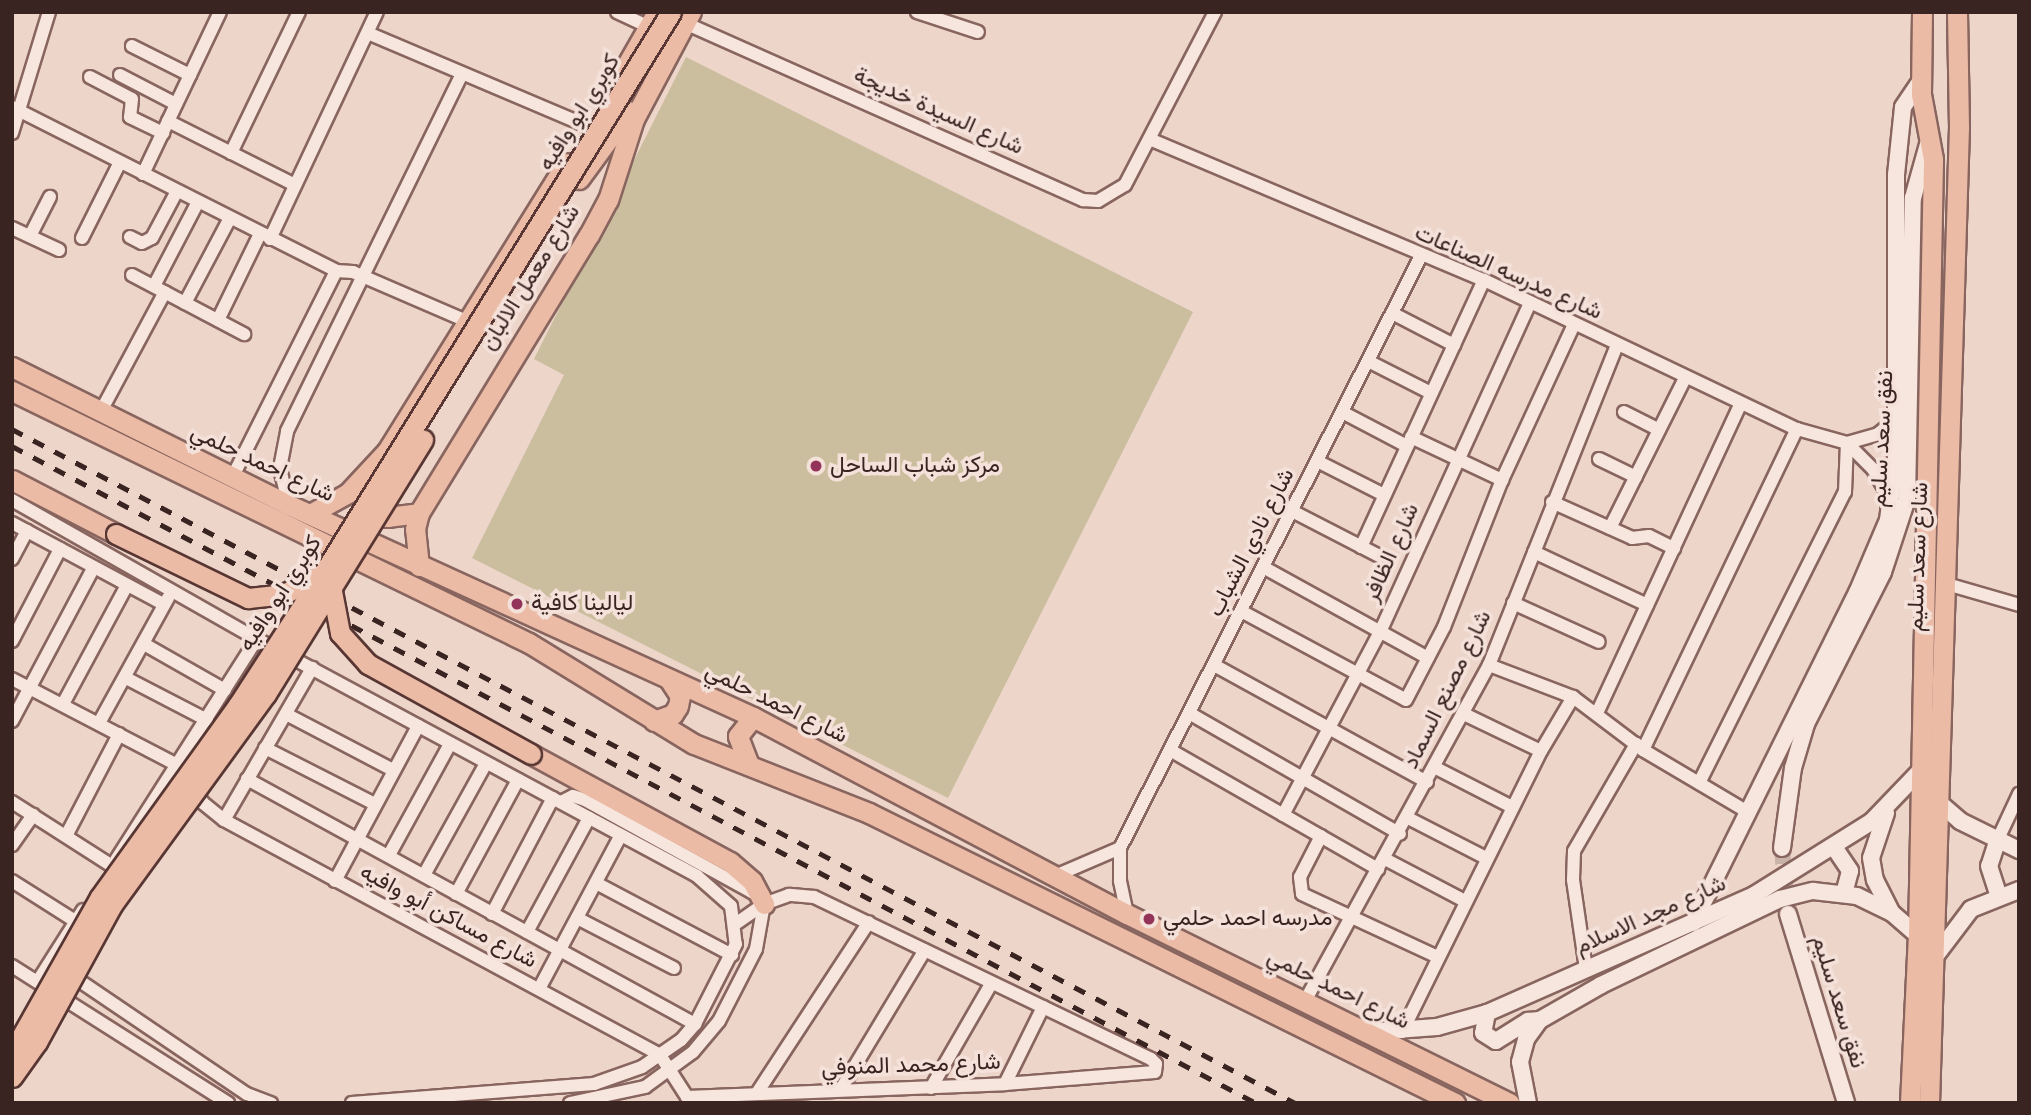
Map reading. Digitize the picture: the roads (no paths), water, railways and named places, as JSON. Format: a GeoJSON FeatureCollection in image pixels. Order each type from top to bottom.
{"type":"FeatureCollection","features":[{"type":"Feature","properties":{"kind":"main road","name":"شارع سعد سليم"},"geometry":{"type":"LineString","coordinates":[[1910,1103],[1918,936],[1919,772],[1933,159],[1921,80],[1922,12]]}},
{"type":"Feature","properties":{"kind":"main road","name":"شارع سعد سليم"},"geometry":{"type":"LineString","coordinates":[[1929,1103],[1935,799],[1959,127],[1956,12]]}},
{"type":"Feature","properties":{"kind":"main road","name":"شارع معمل الالبان"},"geometry":{"type":"LineString","coordinates":[[419,566],[415,529],[419,513],[608,200],[626,138],[682,16]]}},
{"type":"Feature","properties":{"kind":"main road","name":"كوبري ابو وافيه"},"geometry":{"type":"LineString","coordinates":[[12,1077],[124,886],[266,694],[475,318],[682,16]]}},
{"type":"Feature","properties":{"kind":"main road","name":"شارع معمل الالبان"},"geometry":{"type":"LineString","coordinates":[[310,514],[348,494],[387,451],[475,318],[653,20]]}},
{"type":"Feature","properties":{"kind":"main road"},"geometry":{"type":"LineString","coordinates":[[1922,38],[1940,44],[1956,37]]}},
{"type":"Feature","properties":{"kind":"main road","name":"كوبري ابو وافيه"},"geometry":{"type":"LineString","coordinates":[[12,1053],[100,897],[328,583],[579,179],[651,83]]}},
{"type":"Feature","properties":{"kind":"main road"},"geometry":{"type":"LineString","coordinates":[[1930,137],[1942,125],[1959,127]]}},
{"type":"Feature","properties":{"kind":"main road"},"geometry":{"type":"LineString","coordinates":[[475,318],[584,135]]}},
{"type":"Feature","properties":{"kind":"main road","name":"شارع احمد حلمي"},"geometry":{"type":"LineString","coordinates":[[12,367],[289,505],[752,717],[1127,914],[1510,1103]]}},
{"type":"Feature","properties":{"kind":"main road","name":"شارع احمد حلمي"},"geometry":{"type":"LineString","coordinates":[[12,391],[529,643],[654,721],[706,749],[838,799],[931,842],[1455,1103]]}},
{"type":"Feature","properties":{"kind":"main road"},"geometry":{"type":"LineString","coordinates":[[12,480],[248,598],[274,597],[328,583],[340,633],[369,664],[730,862],[752,881],[764,904]]}},
{"type":"Feature","properties":{"kind":"main road"},"geometry":{"type":"LineString","coordinates":[[348,494],[373,513],[419,513]]}},
{"type":"Feature","properties":{"kind":"main road"},"geometry":{"type":"LineString","coordinates":[[654,721],[673,714],[678,706],[677,687],[669,679]]}},
{"type":"Feature","properties":{"kind":"main road"},"geometry":{"type":"LineString","coordinates":[[749,765],[738,736],[752,717]]}},
{"type":"Feature","properties":{"kind":"street"},"geometry":{"type":"LineString","coordinates":[[12,133],[16,109],[49,12]]}},
{"type":"Feature","properties":{"kind":"street"},"geometry":{"type":"LineString","coordinates":[[143,174],[220,12]]}},
{"type":"Feature","properties":{"kind":"street"},"geometry":{"type":"LineString","coordinates":[[231,153],[299,12]]}},
{"type":"Feature","properties":{"kind":"street"},"geometry":{"type":"LineString","coordinates":[[218,320],[295,186],[377,12]]}},
{"type":"Feature","properties":{"kind":"street"},"geometry":{"type":"LineString","coordinates":[[617,12],[653,20]]}},
{"type":"Feature","properties":{"kind":"street"},"geometry":{"type":"LineString","coordinates":[[917,12],[978,32]]}},
{"type":"Feature","properties":{"kind":"street","name":"شارع السيدة خديجة"},"geometry":{"type":"LineString","coordinates":[[682,16],[1083,200],[1111,197],[1125,185],[1152,140],[1215,12]]}},
{"type":"Feature","properties":{"kind":"street"},"geometry":{"type":"LineString","coordinates":[[368,33],[462,73],[584,135]]}},
{"type":"Feature","properties":{"kind":"street"},"geometry":{"type":"LineString","coordinates":[[132,46],[190,75]]}},
{"type":"Feature","properties":{"kind":"street"},"geometry":{"type":"LineString","coordinates":[[289,505],[280,468],[287,431],[462,73]]}},
{"type":"Feature","properties":{"kind":"street"},"geometry":{"type":"LineString","coordinates":[[120,75],[176,104]]}},
{"type":"Feature","properties":{"kind":"street"},"geometry":{"type":"LineString","coordinates":[[90,77],[132,99],[130,117],[165,127],[231,153],[295,186]]}},
{"type":"Feature","properties":{"kind":"street","name":"شارع سعد سليم"},"geometry":{"type":"LineString","coordinates":[[1693,923],[1857,593],[1883,535],[1891,501],[1895,420],[1896,175],[1903,107],[1921,80]]}},
{"type":"Feature","properties":{"kind":"street"},"geometry":{"type":"LineString","coordinates":[[16,109],[336,271],[362,276],[475,318]]}},
{"type":"Feature","properties":{"kind":"street","name":"نفق سعد سليم"},"geometry":{"type":"LineString","coordinates":[[1782,848],[1793,768],[1807,724],[1883,572],[1907,499],[1913,198],[1930,137]]}},
{"type":"Feature","properties":{"kind":"street","name":"شارع مدرسه الصناعات"},"geometry":{"type":"LineString","coordinates":[[1152,140],[1421,256],[1484,280],[1740,405],[1797,429],[1847,443],[1873,469],[1891,501]]}},
{"type":"Feature","properties":{"kind":"street"},"geometry":{"type":"LineString","coordinates":[[82,238],[120,162]]}},
{"type":"Feature","properties":{"kind":"street"},"geometry":{"type":"LineString","coordinates":[[130,237],[142,243],[152,238],[177,191]]}},
{"type":"Feature","properties":{"kind":"street"},"geometry":{"type":"LineString","coordinates":[[30,236],[50,197]]}},
{"type":"Feature","properties":{"kind":"street"},"geometry":{"type":"LineString","coordinates":[[100,413],[198,202]]}},
{"type":"Feature","properties":{"kind":"street"},"geometry":{"type":"LineString","coordinates":[[185,303],[230,218]]}},
{"type":"Feature","properties":{"kind":"street"},"geometry":{"type":"LineString","coordinates":[[12,228],[59,250]]}},
{"type":"Feature","properties":{"kind":"street","name":"شارع نادي الشباب"},"geometry":{"type":"LineString","coordinates":[[1120,848],[1421,256]]}},
{"type":"Feature","properties":{"kind":"street"},"geometry":{"type":"LineString","coordinates":[[232,478],[336,271]]}},
{"type":"Feature","properties":{"kind":"street"},"geometry":{"type":"LineString","coordinates":[[132,275],[244,334]]}},
{"type":"Feature","properties":{"kind":"street"},"geometry":{"type":"LineString","coordinates":[[1361,547],[1484,280]]}},
{"type":"Feature","properties":{"kind":"street","name":"شارع الظافر"},"geometry":{"type":"LineString","coordinates":[[1283,815],[1380,632],[1456,458],[1530,303]]}},
{"type":"Feature","properties":{"kind":"street"},"geometry":{"type":"LineString","coordinates":[[1392,313],[1454,345]]}},
{"type":"Feature","properties":{"kind":"street"},"geometry":{"type":"LineString","coordinates":[[1241,611],[1401,700],[1406,700],[1428,658],[1502,480],[1574,324]]}},
{"type":"Feature","properties":{"kind":"street","name":"شارع مصنع السماد"},"geometry":{"type":"LineString","coordinates":[[1305,1000],[1400,834],[1489,665],[1617,345]]}},
{"type":"Feature","properties":{"kind":"street"},"geometry":{"type":"LineString","coordinates":[[1368,361],[1431,393]]}},
{"type":"Feature","properties":{"kind":"street"},"geometry":{"type":"LineString","coordinates":[[1610,528],[1685,378]]}},
{"type":"Feature","properties":{"kind":"street"},"geometry":{"type":"LineString","coordinates":[[1598,711],[1740,405]]}},
{"type":"Feature","properties":{"kind":"street"},"geometry":{"type":"LineString","coordinates":[[1342,412],[1456,458],[1502,480]]}},
{"type":"Feature","properties":{"kind":"street"},"geometry":{"type":"LineString","coordinates":[[1624,412],[1659,430]]}},
{"type":"Feature","properties":{"kind":"street"},"geometry":{"type":"LineString","coordinates":[[1699,783],[1845,492],[1847,443],[1878,434],[1895,420]]}},
{"type":"Feature","properties":{"kind":"street"},"geometry":{"type":"LineString","coordinates":[[1586,969],[1573,880],[1574,851],[1639,747],[1797,429]]}},
{"type":"Feature","properties":{"kind":"street"},"geometry":{"type":"LineString","coordinates":[[1599,460],[1636,477]]}},
{"type":"Feature","properties":{"kind":"street"},"geometry":{"type":"LineString","coordinates":[[1317,461],[1384,495]]}},
{"type":"Feature","properties":{"kind":"street"},"geometry":{"type":"LineString","coordinates":[[12,500],[174,589],[257,639],[708,883],[731,906],[737,923],[733,955],[695,1024],[660,1055],[626,1074],[594,1084],[455,1099],[352,1103]]}},
{"type":"Feature","properties":{"kind":"street"},"geometry":{"type":"LineString","coordinates":[[1552,502],[1632,538],[1648,536],[1674,548]]}},
{"type":"Feature","properties":{"kind":"street"},"geometry":{"type":"LineString","coordinates":[[1292,511],[1379,556]]}},
{"type":"Feature","properties":{"kind":"street"},"geometry":{"type":"LineString","coordinates":[[12,523],[163,604]]}},
{"type":"Feature","properties":{"kind":"street"},"geometry":{"type":"LineString","coordinates":[[12,559],[27,531]]}},
{"type":"Feature","properties":{"kind":"street"},"geometry":{"type":"LineString","coordinates":[[12,641],[61,550]]}},
{"type":"Feature","properties":{"kind":"street"},"geometry":{"type":"LineString","coordinates":[[1534,552],[1647,605]]}},
{"type":"Feature","properties":{"kind":"street"},"geometry":{"type":"LineString","coordinates":[[12,721],[94,567]]}},
{"type":"Feature","properties":{"kind":"street"},"geometry":{"type":"LineString","coordinates":[[1263,567],[1428,658]]}},
{"type":"Feature","properties":{"kind":"street"},"geometry":{"type":"LineString","coordinates":[[1943,583],[2019,605]]}},
{"type":"Feature","properties":{"kind":"street"},"geometry":{"type":"LineString","coordinates":[[63,704],[127,585]]}},
{"type":"Feature","properties":{"kind":"street"},"geometry":{"type":"LineString","coordinates":[[99,723],[126,678],[163,604],[174,589]]}},
{"type":"Feature","properties":{"kind":"street"},"geometry":{"type":"LineString","coordinates":[[1513,603],[1599,642]]}},
{"type":"Feature","properties":{"kind":"street"},"geometry":{"type":"LineString","coordinates":[[38,981],[257,639]]}},
{"type":"Feature","properties":{"kind":"street"},"geometry":{"type":"LineString","coordinates":[[144,644],[225,690]]}},
{"type":"Feature","properties":{"kind":"street"},"geometry":{"type":"LineString","coordinates":[[1214,665],[1427,782]]}},
{"type":"Feature","properties":{"kind":"street"},"geometry":{"type":"LineString","coordinates":[[1489,665],[1573,697],[1598,711],[1639,747],[1748,812]]}},
{"type":"Feature","properties":{"kind":"street"},"geometry":{"type":"LineString","coordinates":[[224,820],[312,668]]}},
{"type":"Feature","properties":{"kind":"street"},"geometry":{"type":"LineString","coordinates":[[12,678],[177,765]]}},
{"type":"Feature","properties":{"kind":"street"},"geometry":{"type":"LineString","coordinates":[[126,678],[206,720]]}},
{"type":"Feature","properties":{"kind":"street"},"geometry":{"type":"LineString","coordinates":[[1402,1031],[1486,858],[1541,751],[1573,697]]}},
{"type":"Feature","properties":{"kind":"street"},"geometry":{"type":"LineString","coordinates":[[1189,713],[1400,834]]}},
{"type":"Feature","properties":{"kind":"street"},"geometry":{"type":"LineString","coordinates":[[286,714],[393,771]]}},
{"type":"Feature","properties":{"kind":"street"},"geometry":{"type":"LineString","coordinates":[[1464,715],[1541,751]]}},
{"type":"Feature","properties":{"kind":"street"},"geometry":{"type":"LineString","coordinates":[[335,881],[418,726]]}},
{"type":"Feature","properties":{"kind":"street"},"geometry":{"type":"LineString","coordinates":[[66,836],[119,734]]}},
{"type":"Feature","properties":{"kind":"street"},"geometry":{"type":"LineString","coordinates":[[389,855],[450,744]]}},
{"type":"Feature","properties":{"kind":"street"},"geometry":{"type":"LineString","coordinates":[[265,748],[375,804]]}},
{"type":"Feature","properties":{"kind":"street"},"geometry":{"type":"LineString","coordinates":[[1170,750],[1321,836],[1465,901]]}},
{"type":"Feature","properties":{"kind":"street"},"geometry":{"type":"LineString","coordinates":[[424,875],[486,763]]}},
{"type":"Feature","properties":{"kind":"street","name":"شارع مساكن أبو وافيه"},"geometry":{"type":"LineString","coordinates":[[177,765],[203,803],[224,820],[660,1055],[672,1070]]}},
{"type":"Feature","properties":{"kind":"street"},"geometry":{"type":"LineString","coordinates":[[1434,768],[1513,807]]}},
{"type":"Feature","properties":{"kind":"street","name":"شارع مجد الاسلام"},"geometry":{"type":"LineString","coordinates":[[1369,1032],[1402,1031],[1487,1013],[1754,895],[1835,847],[1888,808],[1919,772]]}},
{"type":"Feature","properties":{"kind":"street"},"geometry":{"type":"LineString","coordinates":[[247,779],[695,1024]]}},
{"type":"Feature","properties":{"kind":"street"},"geometry":{"type":"LineString","coordinates":[[456,894],[518,780]]}},
{"type":"Feature","properties":{"kind":"street"},"geometry":{"type":"LineString","coordinates":[[1999,896],[1989,866],[2019,794]]}},
{"type":"Feature","properties":{"kind":"street"},"geometry":{"type":"LineString","coordinates":[[553,798],[573,796],[594,804],[743,886],[764,904]]}},
{"type":"Feature","properties":{"kind":"street"},"geometry":{"type":"LineString","coordinates":[[492,914],[553,798]]}},
{"type":"Feature","properties":{"kind":"street"},"geometry":{"type":"LineString","coordinates":[[1935,799],[1960,821],[2019,850]]}},
{"type":"Feature","properties":{"kind":"street"},"geometry":{"type":"LineString","coordinates":[[12,802],[112,866]]}},
{"type":"Feature","properties":{"kind":"street"},"geometry":{"type":"LineString","coordinates":[[1888,808],[1871,858],[1875,880],[1892,913]]}},
{"type":"Feature","properties":{"kind":"street"},"geometry":{"type":"LineString","coordinates":[[12,845],[33,815]]}},
{"type":"Feature","properties":{"kind":"street"},"geometry":{"type":"LineString","coordinates":[[527,932],[589,818]]}},
{"type":"Feature","properties":{"kind":"street"},"geometry":{"type":"LineString","coordinates":[[1408,818],[1486,858]]}},
{"type":"Feature","properties":{"kind":"street"},"geometry":{"type":"LineString","coordinates":[[539,989],[621,835]]}},
{"type":"Feature","properties":{"kind":"street"},"geometry":{"type":"LineString","coordinates":[[1321,836],[1300,877],[1299,890],[1352,919],[1438,957]]}},
{"type":"Feature","properties":{"kind":"street"},"geometry":{"type":"LineString","coordinates":[[1835,847],[1850,871],[1844,893]]}},
{"type":"Feature","properties":{"kind":"street"},"geometry":{"type":"LineString","coordinates":[[1055,876],[1120,848],[1127,914]]}},
{"type":"Feature","properties":{"kind":"street"},"geometry":{"type":"LineString","coordinates":[[12,881],[75,921]]}},
{"type":"Feature","properties":{"kind":"street"},"geometry":{"type":"LineString","coordinates":[[596,883],[733,955]]}},
{"type":"Feature","properties":{"kind":"street"},"geometry":{"type":"LineString","coordinates":[[1932,960],[1963,916],[1999,896],[2019,890]]}},
{"type":"Feature","properties":{"kind":"street","name":"شارع مجد الاسلام"},"geometry":{"type":"LineString","coordinates":[[1487,1013],[1483,1033],[1496,1041],[1528,1021],[1540,1020],[1601,985],[1780,899],[1813,891],[1844,893],[1892,913],[1918,936]]}},
{"type":"Feature","properties":{"kind":"street"},"geometry":{"type":"LineString","coordinates":[[737,923],[764,904],[804,894],[869,922],[1042,1007],[1004,1084]]}},
{"type":"Feature","properties":{"kind":"street"},"geometry":{"type":"LineString","coordinates":[[570,1103],[622,1095],[672,1070],[719,1021],[756,949],[764,904]]}},
{"type":"Feature","properties":{"kind":"street","name":"نفق سعد سليم"},"geometry":{"type":"LineString","coordinates":[[1788,914],[1846,1103]]}},
{"type":"Feature","properties":{"kind":"street"},"geometry":{"type":"LineString","coordinates":[[577,918],[674,968]]}},
{"type":"Feature","properties":{"kind":"street"},"geometry":{"type":"LineString","coordinates":[[757,1093],[869,922]]}},
{"type":"Feature","properties":{"kind":"street"},"geometry":{"type":"LineString","coordinates":[[841,1089],[925,950]]}},
{"type":"Feature","properties":{"kind":"street"},"geometry":{"type":"LineString","coordinates":[[50,961],[247,1094],[271,1103]]}},
{"type":"Feature","properties":{"kind":"street"},"geometry":{"type":"LineString","coordinates":[[12,966],[228,1103]]}},
{"type":"Feature","properties":{"kind":"street"},"geometry":{"type":"LineString","coordinates":[[931,1087],[991,984]]}},
{"type":"Feature","properties":{"kind":"street","name":"شارع محمد المنوفي"},"geometry":{"type":"LineString","coordinates":[[672,1070],[682,1092],[694,1100],[757,1093],[1004,1084],[1152,1074],[1154,1061],[1042,1007]]}},
{"type":"Feature","properties":{"kind":"street"},"geometry":{"type":"LineString","coordinates":[[1528,1103],[1520,1062],[1526,1039],[1540,1020]]}},
{"type":"Feature","properties":{"kind":"street"},"geometry":{"type":"LineString","coordinates":[[192,1079],[202,1063]]}},
{"type":"Feature","properties":{"kind":"tunnel"},"geometry":{"type":"LineString","coordinates":[[1782,848],[1787,908]]}},
{"type":"Feature","properties":{"kind":"railway"},"geometry":{"type":"LineString","coordinates":[[12,429],[1295,1103]]}},
{"type":"Feature","properties":{"kind":"railway"},"geometry":{"type":"LineString","coordinates":[[12,446],[1256,1103]]}},
{"type":"Feature","properties":{"kind":"place","name":"مركز شباب الساحل"},"geometry":{"type":"Point","coordinates":[816,466]}},
{"type":"Feature","properties":{"kind":"place","name":"ليالينا كافية"},"geometry":{"type":"Point","coordinates":[517,604]}},
{"type":"Feature","properties":{"kind":"place","name":"مدرسه احمد حلمي"},"geometry":{"type":"Point","coordinates":[1149,919]}}]}
